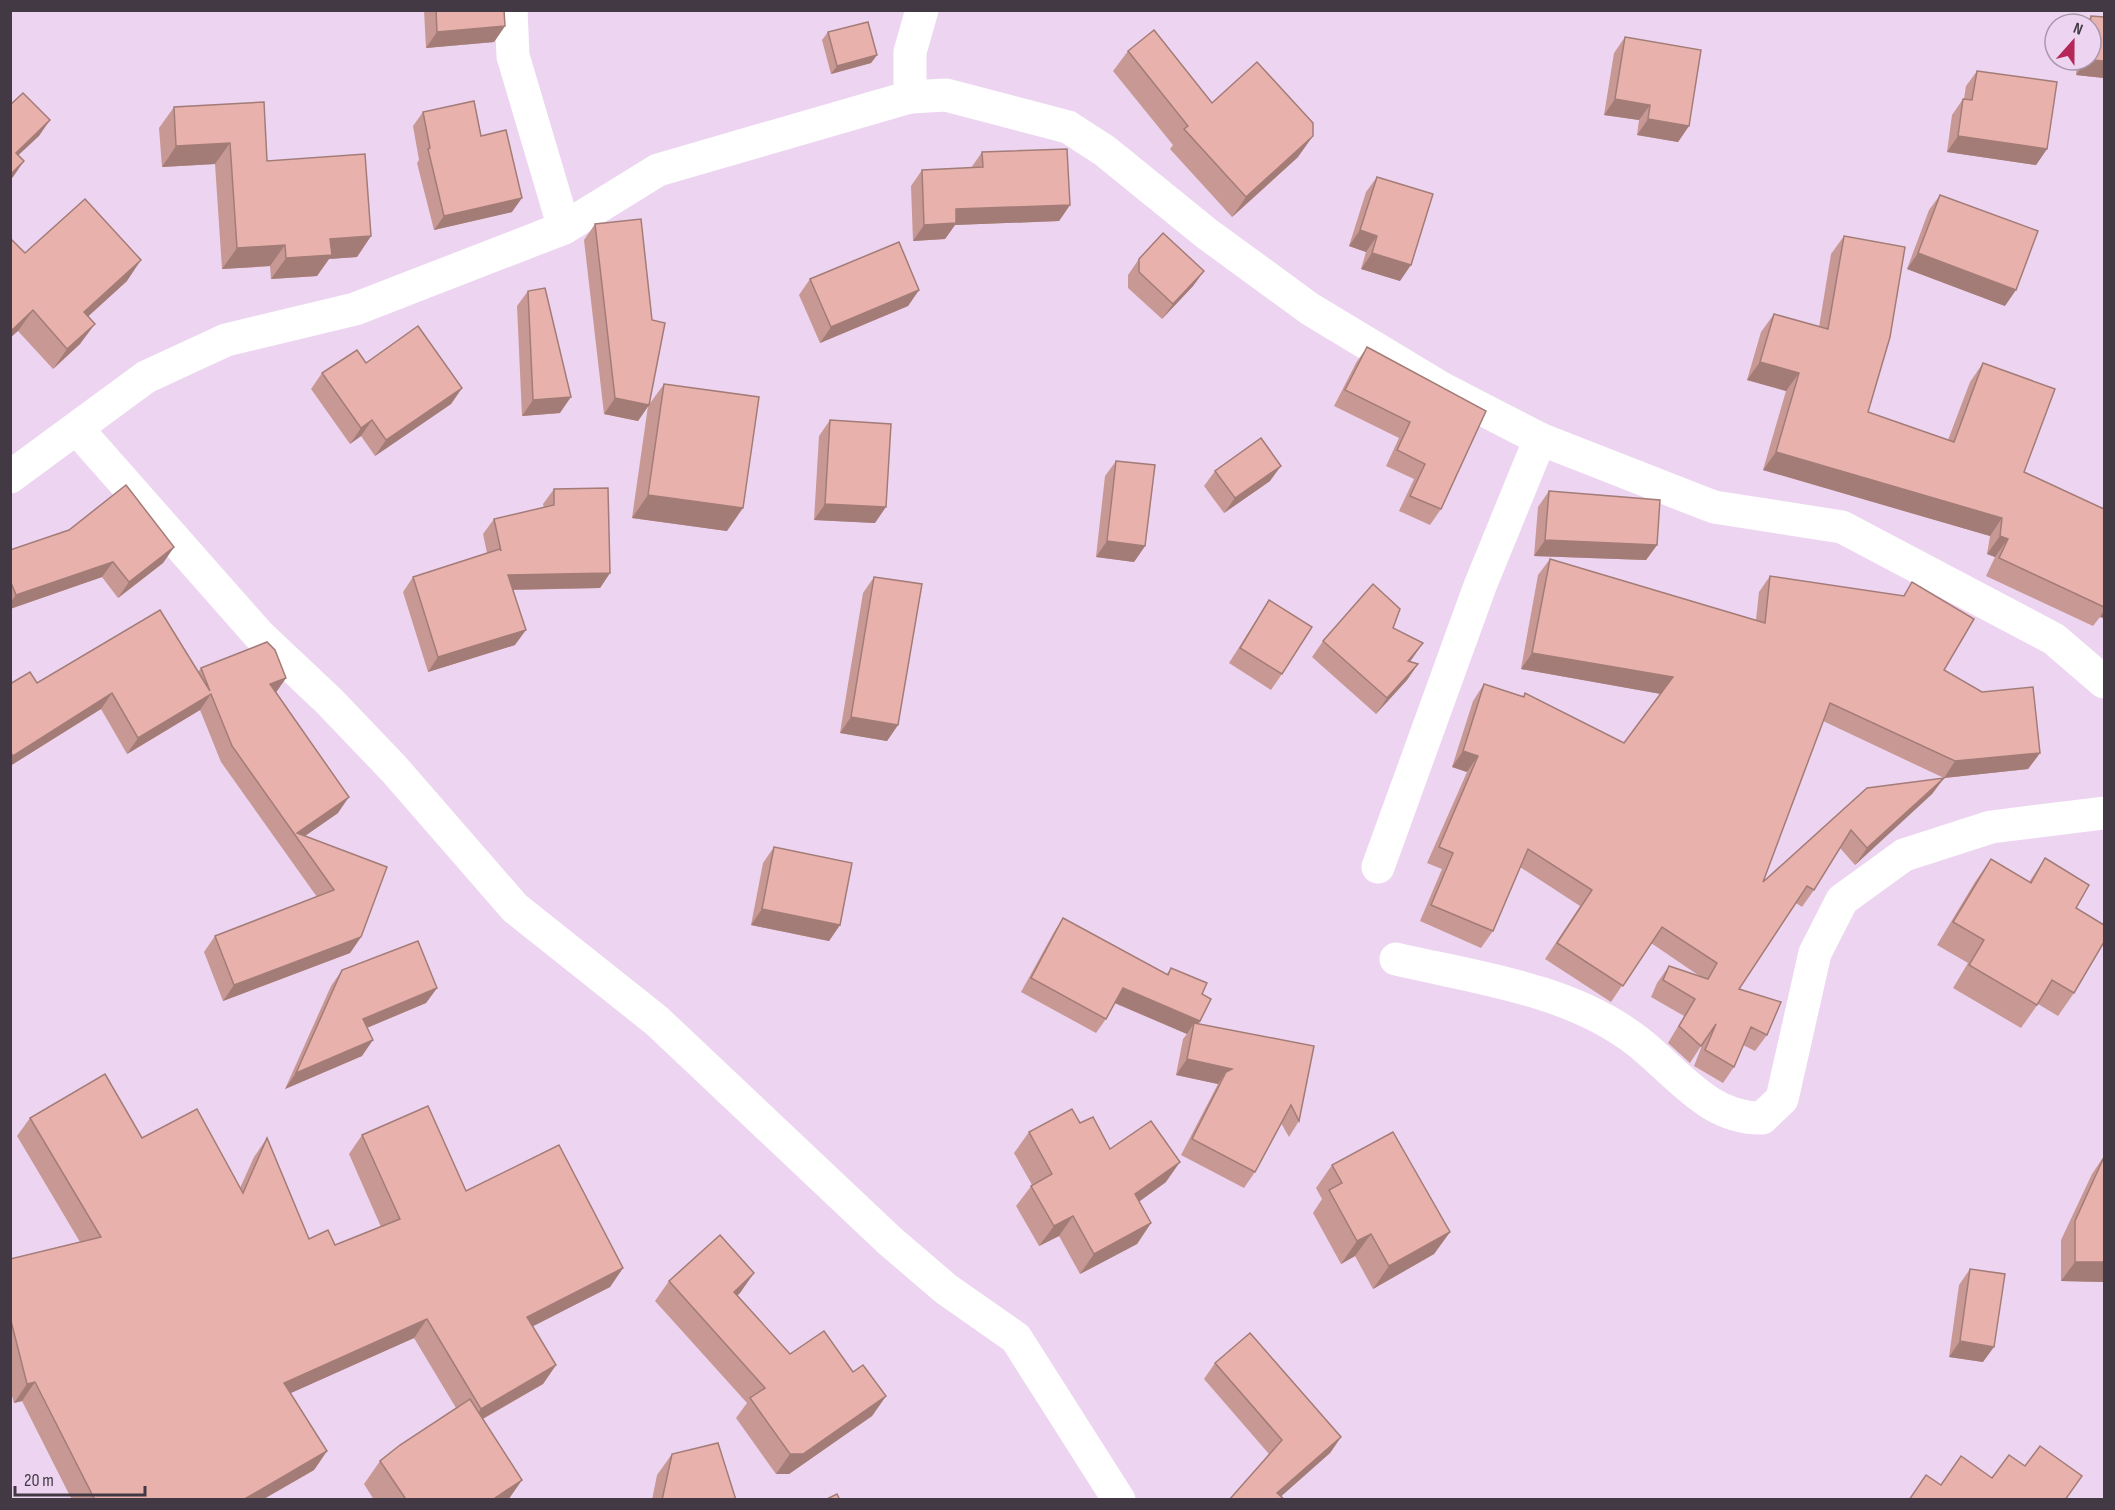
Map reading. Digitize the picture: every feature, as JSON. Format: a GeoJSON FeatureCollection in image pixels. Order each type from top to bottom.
{"type":"FeatureCollection","features":[{"type":"Feature","properties":{"kind":"street"},"geometry":{"type":"LineString","coordinates":[[511,10],[513,56],[564,228]]}},
{"type":"Feature","properties":{"kind":"street"},"geometry":{"type":"LineString","coordinates":[[910,97],[910,52],[922,10]]}},
{"type":"Feature","properties":{"kind":"street"},"geometry":{"type":"LineString","coordinates":[[10,477],[78,430],[146,377],[226,340],[355,309],[564,228],[658,170],[910,97],[946,95],[1068,127],[1105,151],[1206,233],[1310,309],[1441,388],[1540,440],[1714,507],[1842,527],[2054,639],[2104,682]]}},
{"type":"Feature","properties":{"kind":"street"},"geometry":{"type":"LineString","coordinates":[[78,430],[188,558],[259,635],[329,701],[394,769],[515,908],[657,1021],[890,1241],[946,1288],[1016,1338],[1119,1500]]}},
{"type":"Feature","properties":{"kind":"street"},"geometry":{"type":"LineString","coordinates":[[1378,867],[1480,586],[1540,440]]}},
{"type":"Feature","properties":{"kind":"street"},"geometry":{"type":"LineString","coordinates":[[1396,959],[1518,987],[1580,1008],[1636,1040],[1705,1101],[1741,1118],[1762,1118],[1782,1099],[1815,953],[1842,900],[1904,855],[1991,827],[2104,813]]}},
{"type":"Feature","properties":{"kind":"building"},"geometry":{"type":"Polygon","coordinates":[[[436,10],[504,10],[505,26],[437,32],[436,10]]]}},
{"type":"Feature","properties":{"kind":"building"},"geometry":{"type":"Polygon","coordinates":[[[2103,17],[2104,17],[2103,61],[2103,17]]]}},
{"type":"Feature","properties":{"kind":"building"},"geometry":{"type":"Polygon","coordinates":[[[868,22],[877,55],[837,66],[828,32],[868,22]]]}},
{"type":"Feature","properties":{"kind":"building"},"geometry":{"type":"Polygon","coordinates":[[[1154,30],[1212,103],[1257,62],[1313,123],[1313,136],[1246,197],[1184,129],[1188,126],[1128,51],[1154,30]]]}},
{"type":"Feature","properties":{"kind":"building"},"geometry":{"type":"Polygon","coordinates":[[[1625,37],[1701,50],[1689,126],[1648,119],[1650,105],[1615,99],[1625,37]]]}},
{"type":"Feature","properties":{"kind":"building"},"geometry":{"type":"Polygon","coordinates":[[[1977,71],[2057,82],[2047,149],[1958,136],[1963,99],[1972,100],[1977,71]]]}},
{"type":"Feature","properties":{"kind":"building"},"geometry":{"type":"Polygon","coordinates":[[[23,93],[50,120],[16,153],[24,161],[10,175],[10,105],[23,93]]]}},
{"type":"Feature","properties":{"kind":"building"},"geometry":{"type":"Polygon","coordinates":[[[474,101],[481,136],[506,130],[522,198],[444,216],[428,149],[430,148],[423,112],[474,101]]]}},
{"type":"Feature","properties":{"kind":"building"},"geometry":{"type":"Polygon","coordinates":[[[264,102],[267,161],[365,154],[371,236],[330,239],[332,255],[286,258],[285,245],[237,248],[230,143],[176,146],[174,107],[264,102]]]}},
{"type":"Feature","properties":{"kind":"building"},"geometry":{"type":"Polygon","coordinates":[[[1067,149],[1070,205],[956,209],[956,223],[924,225],[922,170],[983,167],[982,152],[1067,149]]]}},
{"type":"Feature","properties":{"kind":"building"},"geometry":{"type":"Polygon","coordinates":[[[1377,177],[1433,194],[1411,265],[1372,253],[1377,236],[1360,230],[1377,177]]]}},
{"type":"Feature","properties":{"kind":"building"},"geometry":{"type":"Polygon","coordinates":[[[1940,195],[2038,231],[2016,290],[1918,253],[1940,195]]]}},
{"type":"Feature","properties":{"kind":"building"},"geometry":{"type":"Polygon","coordinates":[[[85,199],[141,260],[84,312],[95,324],[67,349],[33,310],[10,332],[10,238],[25,253],[85,199]]]}},
{"type":"Feature","properties":{"kind":"building"},"geometry":{"type":"Polygon","coordinates":[[[641,219],[652,320],[665,323],[649,405],[615,398],[595,224],[641,219]]]}},
{"type":"Feature","properties":{"kind":"building"},"geometry":{"type":"Polygon","coordinates":[[[1163,233],[1204,271],[1173,304],[1139,272],[1139,259],[1163,233]]]}},
{"type":"Feature","properties":{"kind":"building"},"geometry":{"type":"Polygon","coordinates":[[[1844,236],[1905,247],[1890,337],[1868,412],[1954,442],[1983,363],[2055,389],[2024,472],[2104,509],[2104,607],[1999,558],[2008,539],[2000,536],[2002,518],[1776,452],[1799,373],[1760,362],[1774,314],[1828,329],[1844,236]]]}},
{"type":"Feature","properties":{"kind":"building"},"geometry":{"type":"Polygon","coordinates":[[[899,242],[919,290],[831,327],[810,279],[899,242]]]}},
{"type":"Feature","properties":{"kind":"building"},"geometry":{"type":"Polygon","coordinates":[[[545,288],[571,397],[533,400],[528,291],[545,288]]]}},
{"type":"Feature","properties":{"kind":"building"},"geometry":{"type":"Polygon","coordinates":[[[418,326],[462,388],[386,440],[372,420],[361,428],[322,373],[357,350],[366,363],[418,326]]]}},
{"type":"Feature","properties":{"kind":"building"},"geometry":{"type":"Polygon","coordinates":[[[1367,347],[1486,411],[1441,509],[1410,496],[1425,464],[1397,450],[1410,422],[1345,390],[1367,347]]]}},
{"type":"Feature","properties":{"kind":"building"},"geometry":{"type":"Polygon","coordinates":[[[664,384],[759,397],[743,508],[648,495],[664,384]]]}},
{"type":"Feature","properties":{"kind":"building"},"geometry":{"type":"Polygon","coordinates":[[[830,420],[891,424],[886,507],[825,504],[830,420]]]}},
{"type":"Feature","properties":{"kind":"building"},"geometry":{"type":"Polygon","coordinates":[[[1261,438],[1281,466],[1235,498],[1215,471],[1261,438]]]}},
{"type":"Feature","properties":{"kind":"building"},"geometry":{"type":"Polygon","coordinates":[[[1116,461],[1155,465],[1145,546],[1107,541],[1116,461]]]}},
{"type":"Feature","properties":{"kind":"building"},"geometry":{"type":"Polygon","coordinates":[[[126,485],[174,547],[129,582],[113,562],[16,595],[10,580],[10,550],[69,530],[126,485]]]}},
{"type":"Feature","properties":{"kind":"building"},"geometry":{"type":"Polygon","coordinates":[[[608,488],[610,573],[508,575],[526,630],[438,657],[413,577],[500,549],[501,551],[494,519],[554,505],[554,489],[608,488]]]}},
{"type":"Feature","properties":{"kind":"building"},"geometry":{"type":"Polygon","coordinates":[[[1549,491],[1660,500],[1657,545],[1545,540],[1549,491]]]}},
{"type":"Feature","properties":{"kind":"building"},"geometry":{"type":"Polygon","coordinates":[[[1550,559],[1765,623],[1770,576],[1904,596],[1912,582],[1974,619],[1944,670],[1982,692],[2033,687],[2040,753],[1955,761],[1830,703],[1763,882],[1867,788],[1944,778],[1867,848],[1851,830],[1814,890],[1807,886],[1739,989],[1781,1002],[1767,1035],[1751,1027],[1734,1067],[1705,1050],[1716,1024],[1701,1046],[1679,1026],[1695,999],[1663,980],[1669,966],[1708,979],[1717,963],[1662,927],[1623,986],[1557,943],[1592,890],[1528,849],[1493,931],[1431,905],[1453,853],[1439,847],[1478,756],[1463,751],[1484,684],[1524,697],[1525,693],[1624,743],[1673,677],[1532,653],[1550,559]]]}},
{"type":"Feature","properties":{"kind":"building"},"geometry":{"type":"Polygon","coordinates":[[[874,577],[922,584],[898,725],[851,717],[874,577]]]}},
{"type":"Feature","properties":{"kind":"building"},"geometry":{"type":"Polygon","coordinates":[[[1373,584],[1400,609],[1393,628],[1423,643],[1408,661],[1418,664],[1387,698],[1323,641],[1373,584]]]}},
{"type":"Feature","properties":{"kind":"building"},"geometry":{"type":"Polygon","coordinates":[[[1269,600],[1312,627],[1282,674],[1240,648],[1269,600]]]}},
{"type":"Feature","properties":{"kind":"building"},"geometry":{"type":"Polygon","coordinates":[[[160,610],[210,691],[201,668],[267,642],[275,650],[286,678],[270,684],[349,797],[297,833],[387,867],[361,937],[234,985],[215,936],[334,890],[232,746],[211,694],[138,738],[112,693],[13,756],[10,752],[10,684],[30,672],[37,683],[160,610]]]}},
{"type":"Feature","properties":{"kind":"building"},"geometry":{"type":"Polygon","coordinates":[[[774,847],[852,863],[840,925],[762,909],[774,847]]]}},
{"type":"Feature","properties":{"kind":"building"},"geometry":{"type":"Polygon","coordinates":[[[2045,858],[2089,885],[2076,908],[2104,925],[2104,942],[2074,993],[2052,980],[2037,1005],[1969,965],[1984,940],[1953,922],[1991,859],[2031,883],[2045,858]]]}},
{"type":"Feature","properties":{"kind":"building"},"geometry":{"type":"Polygon","coordinates":[[[1063,918],[1168,975],[1171,968],[1207,983],[1202,994],[1211,999],[1200,1021],[1123,988],[1106,1019],[1031,978],[1063,918]]]}},
{"type":"Feature","properties":{"kind":"building"},"geometry":{"type":"Polygon","coordinates":[[[418,941],[437,988],[363,1019],[373,1040],[296,1073],[342,970],[418,941]]]}},
{"type":"Feature","properties":{"kind":"building"},"geometry":{"type":"Polygon","coordinates":[[[1194,1023],[1314,1046],[1299,1121],[1291,1105],[1255,1172],[1192,1139],[1226,1072],[1232,1069],[1187,1059],[1194,1023]]]}},
{"type":"Feature","properties":{"kind":"building"},"geometry":{"type":"Polygon","coordinates":[[[105,1074],[142,1138],[197,1109],[243,1193],[267,1138],[309,1239],[328,1230],[335,1245],[400,1219],[362,1135],[428,1106],[466,1191],[559,1145],[623,1268],[527,1317],[556,1365],[481,1409],[427,1319],[284,1383],[327,1451],[243,1500],[95,1500],[35,1382],[27,1384],[10,1317],[10,1259],[101,1237],[30,1118],[105,1074]]]}},
{"type":"Feature","properties":{"kind":"building"},"geometry":{"type":"Polygon","coordinates":[[[1072,1109],[1080,1123],[1093,1117],[1110,1149],[1151,1121],[1180,1162],[1135,1194],[1151,1223],[1094,1254],[1073,1216],[1054,1226],[1031,1186],[1052,1174],[1029,1132],[1072,1109]]]}},
{"type":"Feature","properties":{"kind":"building"},"geometry":{"type":"Polygon","coordinates":[[[1393,1132],[1450,1232],[1389,1266],[1371,1234],[1357,1241],[1329,1190],[1342,1183],[1332,1165],[1393,1132]]]}},
{"type":"Feature","properties":{"kind":"building"},"geometry":{"type":"Polygon","coordinates":[[[2104,1157],[2104,1262],[2075,1262],[2075,1221],[2104,1157]]]}},
{"type":"Feature","properties":{"kind":"building"},"geometry":{"type":"Polygon","coordinates":[[[720,1235],[754,1273],[734,1292],[790,1354],[824,1331],[853,1372],[863,1365],[886,1396],[803,1454],[790,1454],[750,1398],[765,1388],[669,1281],[720,1235]]]}},
{"type":"Feature","properties":{"kind":"building"},"geometry":{"type":"Polygon","coordinates":[[[1970,1269],[2005,1274],[1994,1347],[1960,1341],[1970,1269]]]}},
{"type":"Feature","properties":{"kind":"building"},"geometry":{"type":"Polygon","coordinates":[[[1250,1333],[1341,1437],[1277,1493],[1285,1500],[1229,1500],[1282,1440],[1215,1363],[1250,1333]]]}},
{"type":"Feature","properties":{"kind":"building"},"geometry":{"type":"Polygon","coordinates":[[[470,1399],[522,1480],[492,1500],[403,1500],[405,1498],[380,1461],[400,1445],[470,1399]]]}},
{"type":"Feature","properties":{"kind":"building"},"geometry":{"type":"Polygon","coordinates":[[[718,1443],[736,1500],[662,1500],[672,1454],[718,1443]]]}},
{"type":"Feature","properties":{"kind":"building"},"geometry":{"type":"Polygon","coordinates":[[[2040,1446],[2082,1476],[2065,1500],[1909,1500],[1926,1475],[1941,1485],[1961,1456],[1992,1478],[2009,1455],[2025,1466],[2040,1446]]]}},
{"type":"Feature","properties":{"kind":"building"},"geometry":{"type":"Polygon","coordinates":[[[837,1494],[840,1500],[825,1500],[837,1494]]]}}]}
